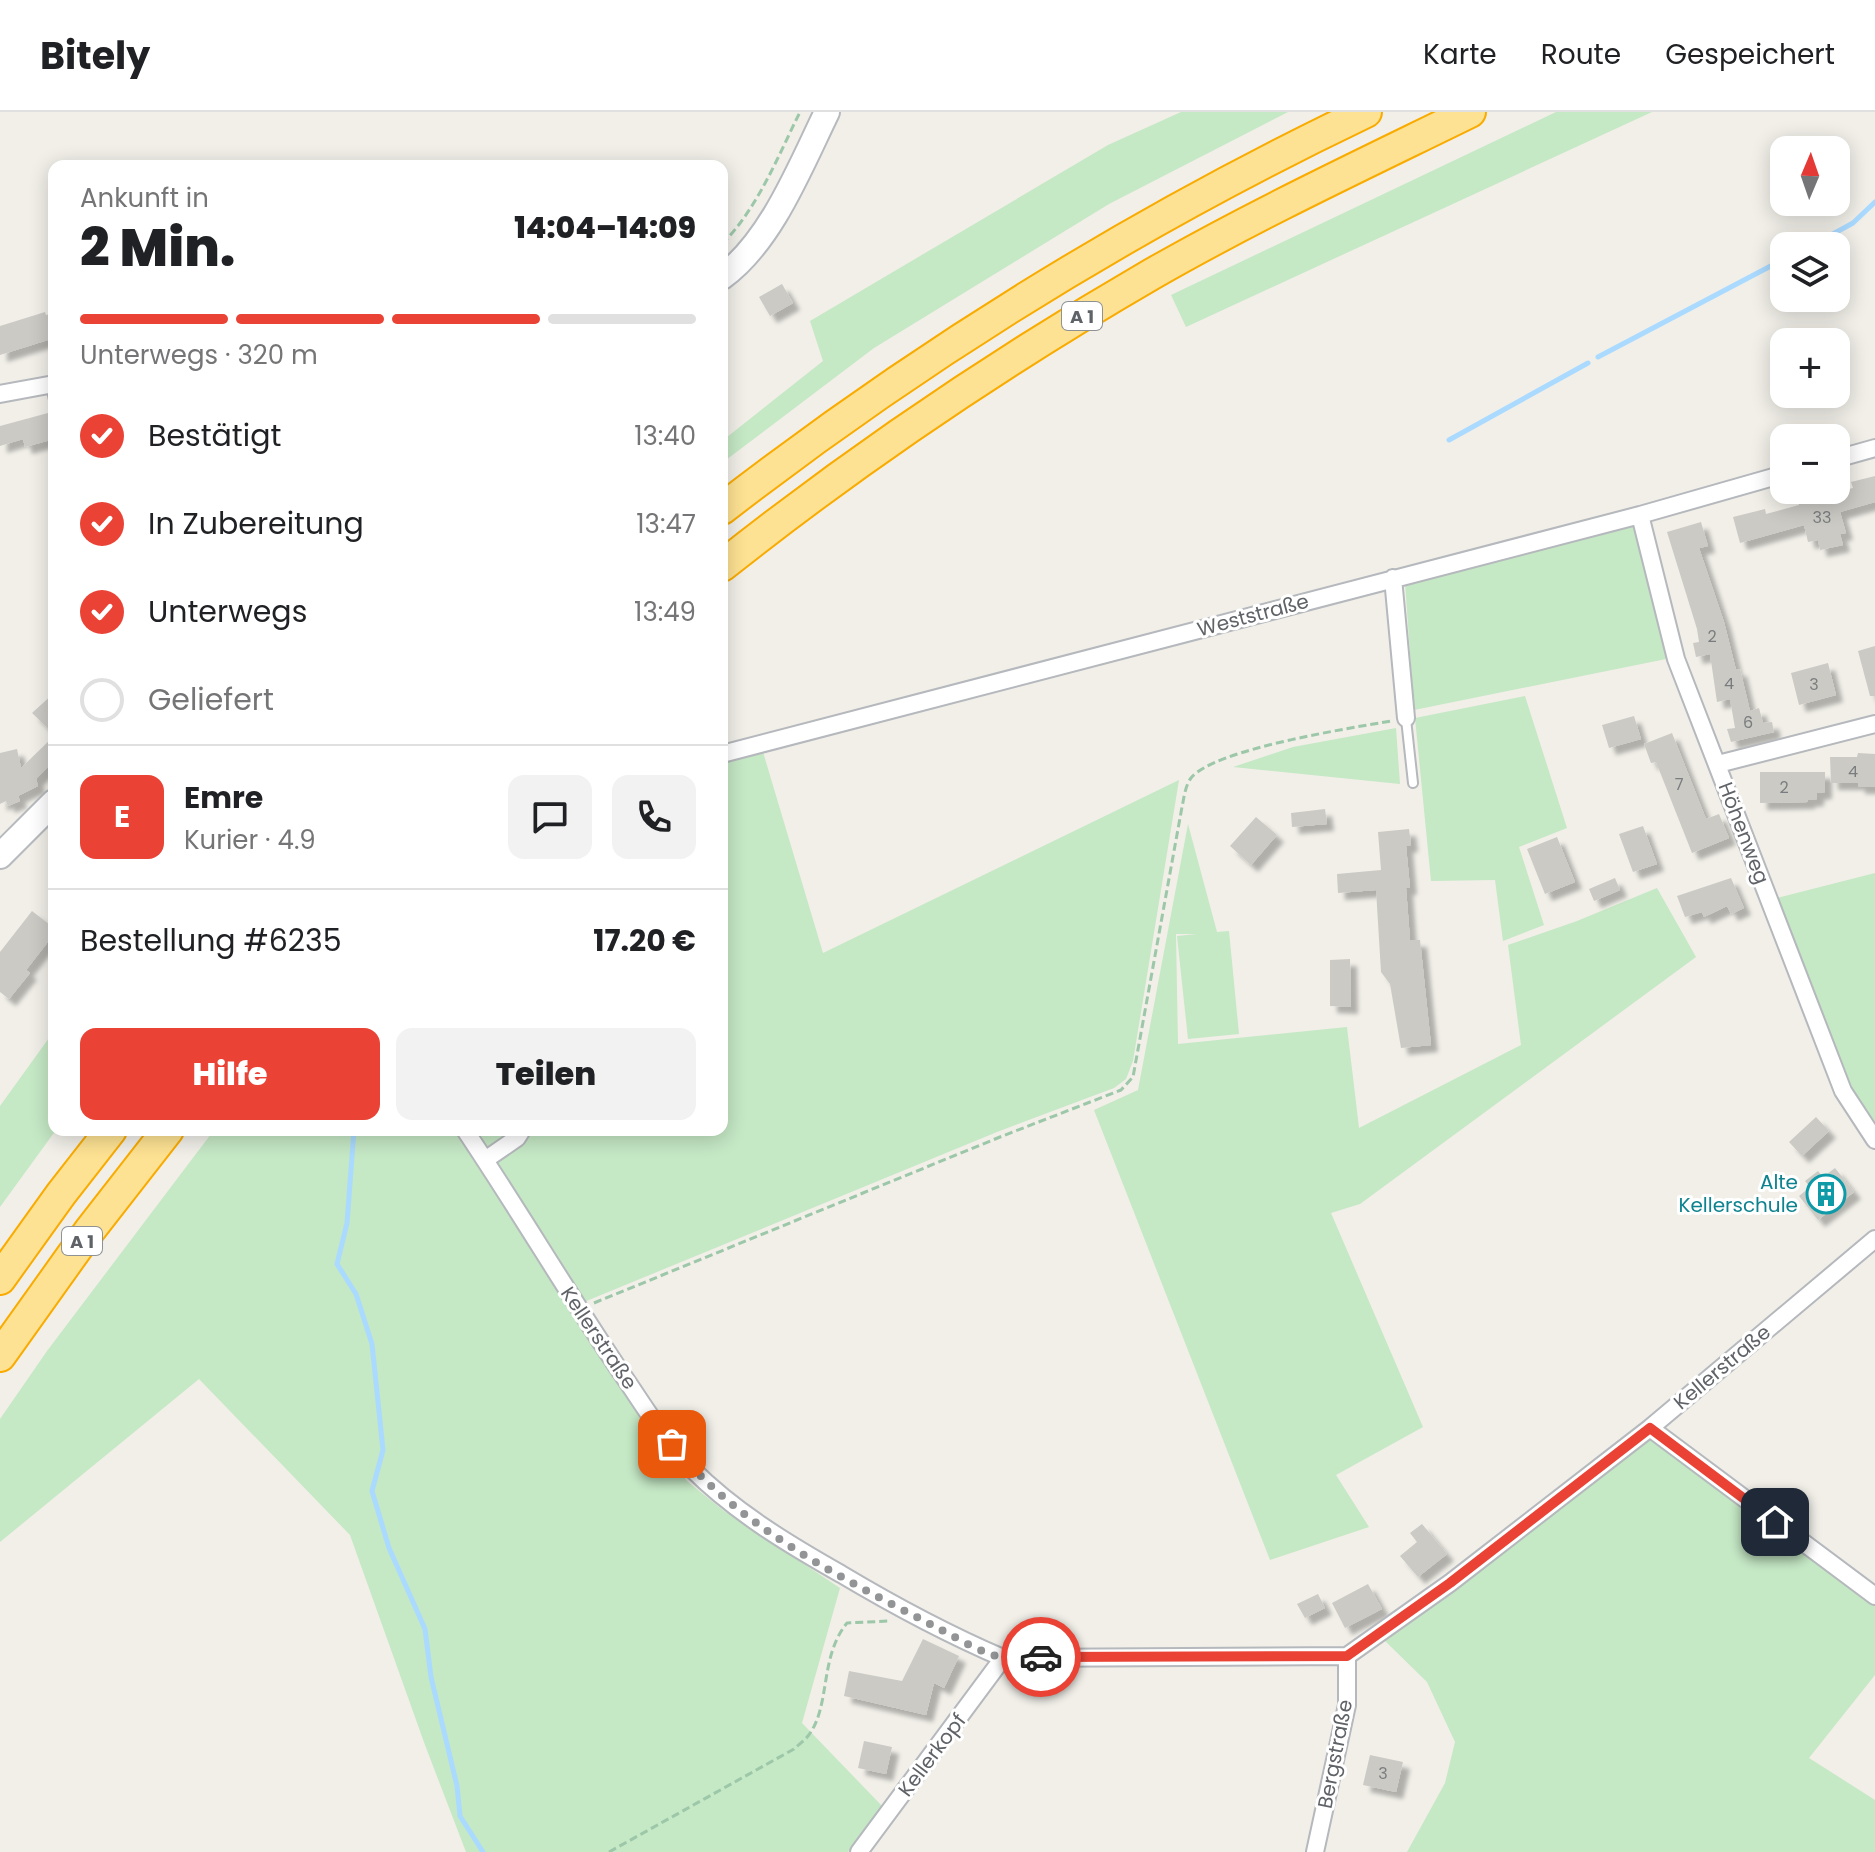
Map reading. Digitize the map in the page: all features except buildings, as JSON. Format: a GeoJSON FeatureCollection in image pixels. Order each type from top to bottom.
{"type":"FeatureCollection","features":[{"type":"Feature","properties":{"kind":"highway","name":"A 1"},"geometry":{"type":"LineString","coordinates":[[728,505],[878,393],[996,315],[1136,232],[1366,112]]}},
{"type":"Feature","properties":{"kind":"highway","name":"A 1"},"geometry":{"type":"LineString","coordinates":[[728,561],[809,497],[1047,337],[1154,273],[1470,112]]}},
{"type":"Feature","properties":{"kind":"highway","name":"A 1"},"geometry":{"type":"LineString","coordinates":[[0,1279],[106,1136]]}},
{"type":"Feature","properties":{"kind":"highway","name":"A 1"},"geometry":{"type":"LineString","coordinates":[[0,1356],[90,1230],[163,1136]]}},
{"type":"Feature","properties":{"kind":"street"},"geometry":{"type":"LineString","coordinates":[[728,271],[764,231],[827,112]]}},
{"type":"Feature","properties":{"kind":"street"},"geometry":{"type":"LineString","coordinates":[[0,394],[48,389]]}},
{"type":"Feature","properties":{"kind":"street"},"geometry":{"type":"LineString","coordinates":[[1850,455],[1875,448]]}},
{"type":"Feature","properties":{"kind":"street","name":"Weststraße"},"geometry":{"type":"LineString","coordinates":[[728,752],[1640,515],[1770,478]]}},
{"type":"Feature","properties":{"kind":"street","name":"Höhenweg"},"geometry":{"type":"LineString","coordinates":[[1640,515],[1676,659],[1843,1091],[1875,1140]]}},
{"type":"Feature","properties":{"kind":"street"},"geometry":{"type":"LineString","coordinates":[[1393,578],[1406,718]]}},
{"type":"Feature","properties":{"kind":"street"},"geometry":{"type":"LineString","coordinates":[[1718,764],[1875,724]]}},
{"type":"Feature","properties":{"kind":"street"},"geometry":{"type":"LineString","coordinates":[[0,856],[48,808]]}},
{"type":"Feature","properties":{"kind":"street","name":"Kellerstraße"},"geometry":{"type":"LineString","coordinates":[[469,1136],[579,1309],[691,1467],[732,1505],[808,1556],[961,1640],[1003,1658],[1347,1656],[1450,1583],[1650,1428],[1875,1239]]}},
{"type":"Feature","properties":{"kind":"street"},"geometry":{"type":"LineString","coordinates":[[485,1160],[518,1136]]}},
{"type":"Feature","properties":{"kind":"street"},"geometry":{"type":"LineString","coordinates":[[1650,1428],[1875,1596]]}},
{"type":"Feature","properties":{"kind":"street","name":"Bergstraße"},"geometry":{"type":"LineString","coordinates":[[1315,1852],[1347,1705],[1347,1656]]}},
{"type":"Feature","properties":{"kind":"street","name":"Kellerkopf"},"geometry":{"type":"LineString","coordinates":[[859,1852],[1003,1658]]}},
{"type":"Feature","properties":{"kind":"lane"},"geometry":{"type":"LineString","coordinates":[[1406,718],[1413,783]]}},
{"type":"Feature","properties":{"kind":"path"},"geometry":{"type":"LineString","coordinates":[[728,237],[744,217],[800,112]]}},
{"type":"Feature","properties":{"kind":"path"},"geometry":{"type":"LineString","coordinates":[[579,1309],[1121,1090],[1133,1077],[1182,807],[1192,778],[1203,770],[1264,746],[1406,718]]}},
{"type":"Feature","properties":{"kind":"path"},"geometry":{"type":"LineString","coordinates":[[609,1852],[794,1749],[809,1735],[817,1717],[836,1637],[847,1623],[892,1621]]}},
{"type":"Feature","properties":{"kind":"green space"},"geometry":{"type":"Polygon","coordinates":[[[1181,112],[1288,112],[1109,204],[874,348],[728,458],[728,436],[823,361],[810,321],[1108,145],[1181,112]]]}},
{"type":"Feature","properties":{"kind":"green space"},"geometry":{"type":"Polygon","coordinates":[[[1556,112],[1652,112],[1186,327],[1171,295],[1556,112]]]}},
{"type":"Feature","properties":{"kind":"green space"},"geometry":{"type":"Polygon","coordinates":[[[1637,523],[1671,658],[1414,710],[1405,582],[1637,523]]]}},
{"type":"Feature","properties":{"kind":"green space"},"geometry":{"type":"Polygon","coordinates":[[[1525,696],[1567,828],[1519,847],[1544,925],[1503,941],[1495,880],[1431,881],[1415,718],[1525,696]]]}},
{"type":"Feature","properties":{"kind":"green space"},"geometry":{"type":"Polygon","coordinates":[[[1396,728],[1400,784],[1233,767],[1293,747],[1396,728]]]}},
{"type":"Feature","properties":{"kind":"green space"},"geometry":{"type":"Polygon","coordinates":[[[763,752],[823,953],[1179,780],[1133,1061],[1126,1079],[1114,1088],[997,1132],[584,1302],[490,1160],[520,1136],[728,1136],[728,760],[763,752]]]}},
{"type":"Feature","properties":{"kind":"green space"},"geometry":{"type":"Polygon","coordinates":[[[1188,824],[1217,932],[1229,931],[1239,1034],[1188,1039],[1177,936],[1197,934],[1176,934],[1178,1044],[1347,1027],[1359,1128],[1521,1045],[1508,945],[1657,888],[1696,957],[1360,1204],[1331,1213],[1423,1427],[1336,1475],[1369,1527],[1270,1560],[1094,1110],[1138,1090],[1188,824]]]}},
{"type":"Feature","properties":{"kind":"green space"},"geometry":{"type":"Polygon","coordinates":[[[1875,873],[1875,1132],[1846,1089],[1773,899],[1875,873]]]}},
{"type":"Feature","properties":{"kind":"green space"},"geometry":{"type":"Polygon","coordinates":[[[48,1039],[48,1136],[52,1136],[0,1207],[0,1106],[48,1039]]]}},
{"type":"Feature","properties":{"kind":"green space"},"geometry":{"type":"Polygon","coordinates":[[[209,1136],[509,1136],[479,1159],[645,1425],[687,1481],[724,1511],[840,1588],[802,1723],[883,1807],[848,1852],[466,1852],[350,1535],[199,1379],[0,1542],[0,1419],[47,1351],[209,1136]]]}},
{"type":"Feature","properties":{"kind":"green space"},"geometry":{"type":"Polygon","coordinates":[[[1651,1434],[1875,1601],[1875,1675],[1809,1758],[1875,1800],[1875,1852],[1407,1852],[1445,1783],[1455,1742],[1427,1682],[1383,1639],[1651,1434]]]}},
{"type":"Feature","properties":{"kind":"waterway"},"geometry":{"type":"LineString","coordinates":[[1837,232],[1853,223],[1875,202]]}},
{"type":"Feature","properties":{"kind":"waterway"},"geometry":{"type":"LineString","coordinates":[[1598,357],[1770,266]]}},
{"type":"Feature","properties":{"kind":"waterway"},"geometry":{"type":"LineString","coordinates":[[1449,440],[1588,363]]}},
{"type":"Feature","properties":{"kind":"waterway"},"geometry":{"type":"LineString","coordinates":[[354,1136],[347,1223],[337,1264],[356,1294],[372,1344],[383,1450],[372,1491],[389,1548],[425,1629],[431,1677],[457,1786],[460,1816],[483,1852]]}},
{"type":"Feature","properties":{"kind":"way so far"},"geometry":{"type":"LineString","coordinates":[[672,1444],[691,1467],[732,1505],[808,1556],[961,1640],[1003,1658],[1041,1657]]}},
{"type":"Feature","properties":{"kind":"place","name":"Alte Kellerschule"},"geometry":{"type":"Point","coordinates":[1826,1194]}},
{"type":"Feature","properties":{"kind":"route"},"geometry":{"type":"LineString","coordinates":[[1041,1657],[1347,1656],[1450,1583],[1650,1428],[1775,1522]]}}]}
